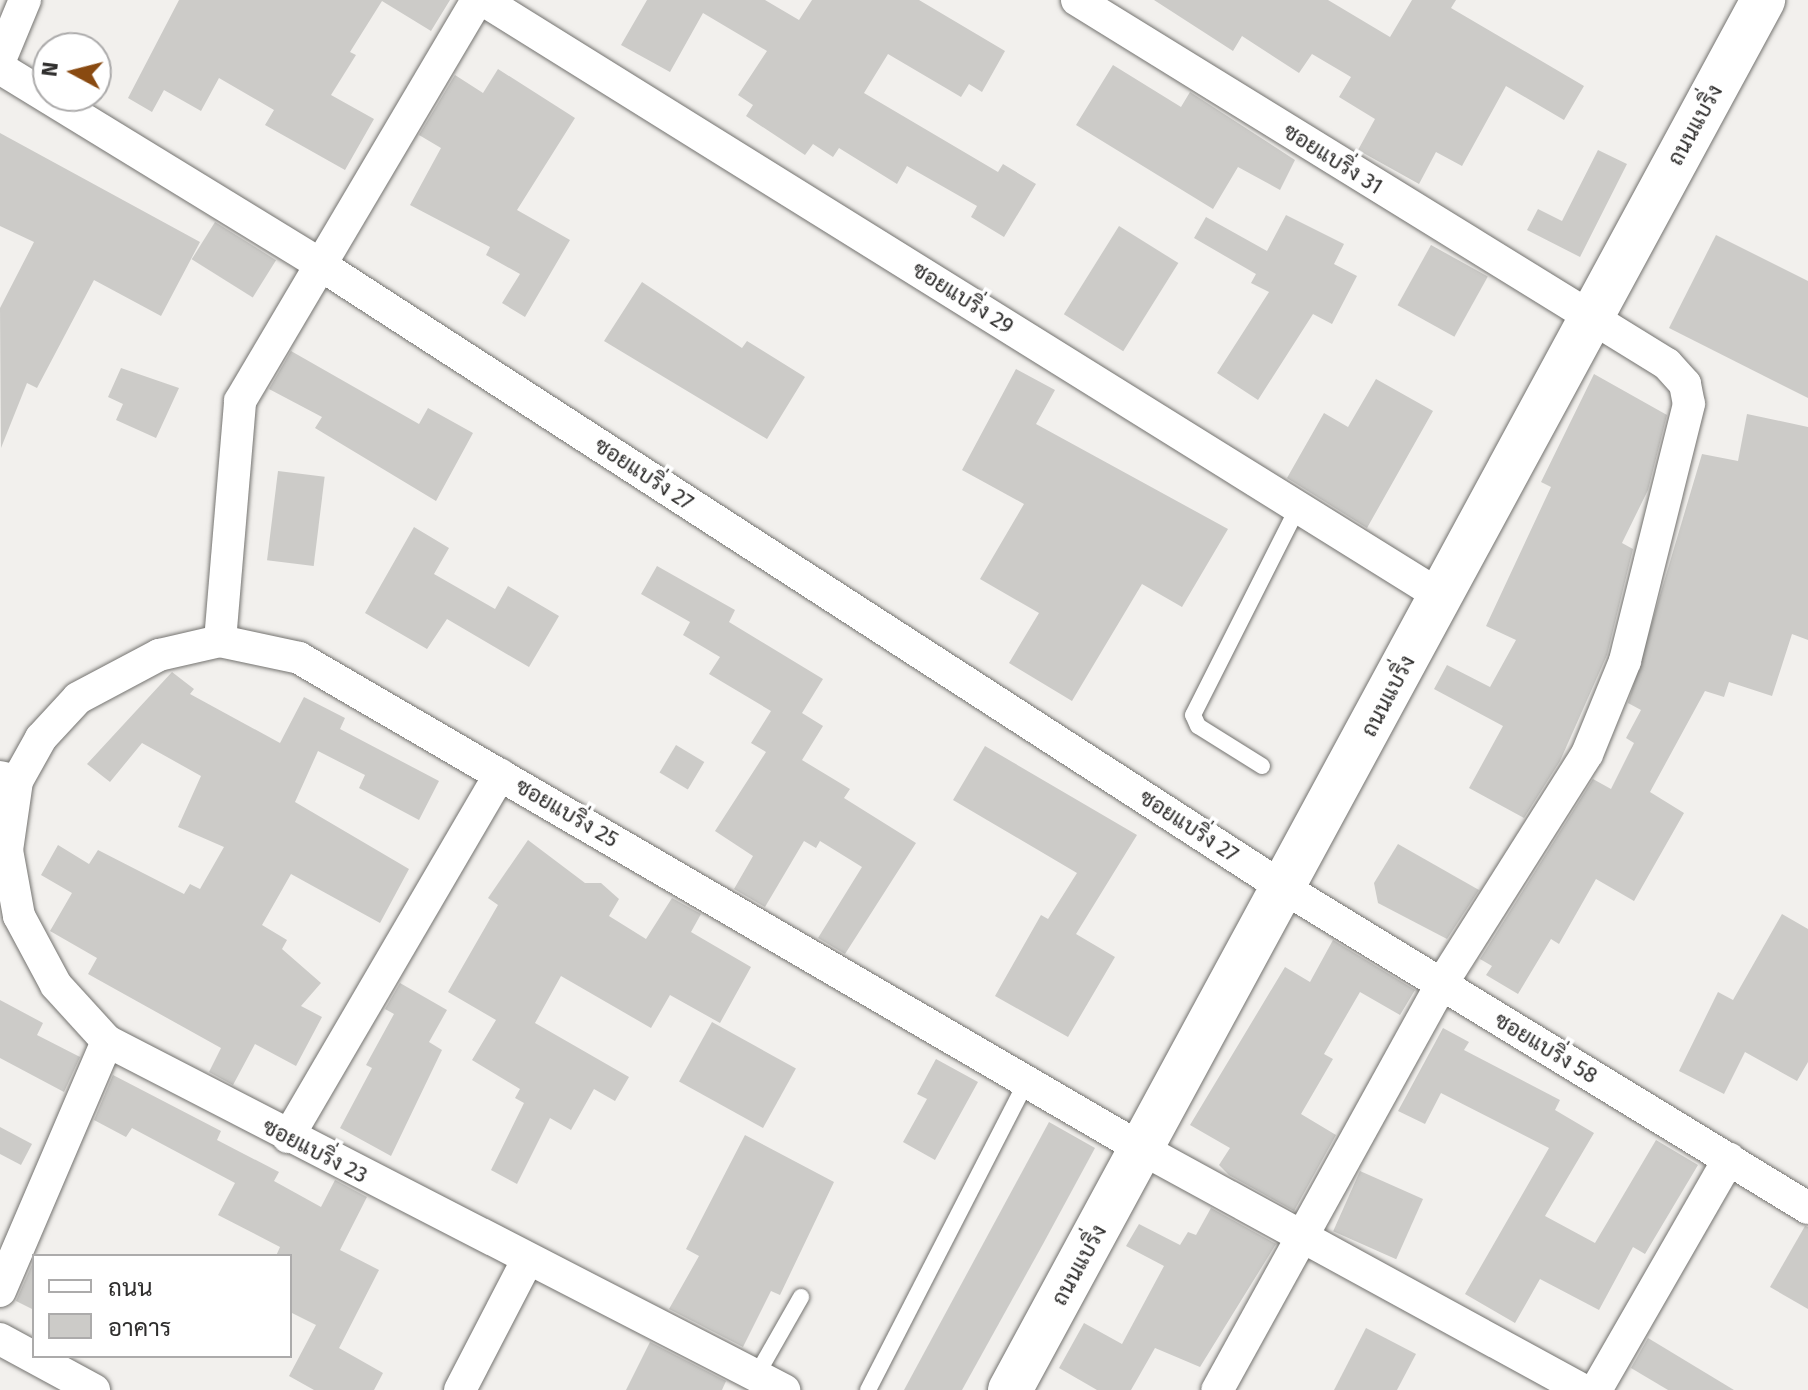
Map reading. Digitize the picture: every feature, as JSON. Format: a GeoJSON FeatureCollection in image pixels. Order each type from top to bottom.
{"type":"FeatureCollection","features":[{"type":"Feature","properties":{"kind":"main road","name":"ถนนแบริ่ง"},"geometry":{"type":"LineString","coordinates":[[1010,1390],[1763,0]]}},
{"type":"Feature","properties":{"kind":"street"},"geometry":{"type":"LineString","coordinates":[[0,60],[25,0]]}},
{"type":"Feature","properties":{"kind":"street"},"geometry":{"type":"LineString","coordinates":[[220,641],[240,401],[316,262],[477,0]]}},
{"type":"Feature","properties":{"kind":"street","name":"ซอยแบริ่ง 29"},"geometry":{"type":"LineString","coordinates":[[483,0],[1442,597]]}},
{"type":"Feature","properties":{"kind":"street","name":"ซอยแบริ่ง 31"},"geometry":{"type":"LineString","coordinates":[[1077,0],[1667,364],[1685,384],[1685,440],[1613,701],[1587,754],[1441,985]]}},
{"type":"Feature","properties":{"kind":"street","name":"ซอยแบริ่ง 27"},"geometry":{"type":"LineString","coordinates":[[0,68],[316,262],[1284,888]]}},
{"type":"Feature","properties":{"kind":"street","name":"ซอยแบริ่ง 25"},"geometry":{"type":"LineString","coordinates":[[9,779],[78,698],[159,655],[220,641],[261,646],[337,676],[1142,1149],[1579,1388]]}},
{"type":"Feature","properties":{"kind":"street"},"geometry":{"type":"LineString","coordinates":[[288,1137],[500,774]]}},
{"type":"Feature","properties":{"kind":"street","name":"ซอยแบริ่ง 23"},"geometry":{"type":"LineString","coordinates":[[9,779],[7,850],[19,916],[56,985],[107,1041],[770,1383]]}},
{"type":"Feature","properties":{"kind":"street","name":"ซอยแบริ่ง 58"},"geometry":{"type":"LineString","coordinates":[[1284,888],[1808,1208]]}},
{"type":"Feature","properties":{"kind":"street"},"geometry":{"type":"LineString","coordinates":[[1217,1390],[1441,985]]}},
{"type":"Feature","properties":{"kind":"street"},"geometry":{"type":"LineString","coordinates":[[0,1291],[107,1041]]}},
{"type":"Feature","properties":{"kind":"street"},"geometry":{"type":"LineString","coordinates":[[1579,1388],[1729,1159]]}},
{"type":"Feature","properties":{"kind":"street"},"geometry":{"type":"LineString","coordinates":[[460,1390],[528,1259]]}},
{"type":"Feature","properties":{"kind":"street"},"geometry":{"type":"LineString","coordinates":[[0,1339],[32,1356]]}},
{"type":"Feature","properties":{"kind":"street"},"geometry":{"type":"LineString","coordinates":[[35,1358],[94,1390]]}},
{"type":"Feature","properties":{"kind":"lane"},"geometry":{"type":"LineString","coordinates":[[1262,766],[1198,726],[1193,715],[1298,507]]}},
{"type":"Feature","properties":{"kind":"lane"},"geometry":{"type":"LineString","coordinates":[[868,1390],[1026,1082]]}},
{"type":"Feature","properties":{"kind":"lane"},"geometry":{"type":"LineString","coordinates":[[770,1383],[801,1297]]}},
{"type":"Feature","properties":{"kind":"building"},"geometry":{"type":"Polygon","coordinates":[[[179,0],[450,0],[431,31],[382,1],[350,52],[356,55],[331,95],[374,119],[345,170],[265,125],[274,110],[219,78],[201,111],[164,90],[152,112],[128,98],[179,0]]]}},
{"type":"Feature","properties":{"kind":"building"},"geometry":{"type":"Polygon","coordinates":[[[647,0],[765,0],[799,20],[812,0],[919,0],[1005,51],[982,92],[969,84],[961,97],[888,54],[864,93],[998,172],[1003,164],[1036,184],[1004,237],[971,217],[977,206],[907,166],[897,184],[839,148],[833,157],[813,144],[805,155],[746,116],[753,105],[738,95],[767,51],[703,13],[670,72],[621,45],[647,0]]]}},
{"type":"Feature","properties":{"kind":"building"},"geometry":{"type":"Polygon","coordinates":[[[1154,0],[1328,0],[1390,37],[1412,0],[1456,0],[1451,8],[1584,86],[1564,120],[1506,86],[1462,166],[1436,152],[1419,184],[1358,150],[1375,119],[1339,97],[1351,77],[1312,54],[1299,73],[1242,36],[1233,51],[1154,0]]]}},
{"type":"Feature","properties":{"kind":"building"},"geometry":{"type":"Polygon","coordinates":[[[1113,65],[1181,107],[1190,92],[1295,160],[1280,190],[1238,167],[1213,209],[1076,125],[1113,65]]]}},
{"type":"Feature","properties":{"kind":"building"},"geometry":{"type":"Polygon","coordinates":[[[498,69],[575,118],[517,210],[570,240],[525,317],[502,303],[520,274],[486,255],[490,247],[410,205],[441,148],[419,135],[455,75],[483,93],[498,69]]]}},
{"type":"Feature","properties":{"kind":"building"},"geometry":{"type":"Polygon","coordinates":[[[0,133],[200,242],[161,316],[94,280],[37,388],[27,383],[1,448],[0,308],[34,242],[0,226],[0,133]]]}},
{"type":"Feature","properties":{"kind":"building"},"geometry":{"type":"Polygon","coordinates":[[[1598,150],[1627,164],[1580,257],[1527,230],[1538,209],[1562,221],[1598,150]]]}},
{"type":"Feature","properties":{"kind":"building"},"geometry":{"type":"Polygon","coordinates":[[[1286,215],[1344,244],[1334,264],[1357,276],[1332,324],[1313,314],[1258,400],[1217,373],[1269,292],[1251,283],[1256,274],[1194,238],[1206,217],[1267,251],[1286,215]]]}},
{"type":"Feature","properties":{"kind":"building"},"geometry":{"type":"Polygon","coordinates":[[[215,222],[276,260],[253,297],[192,259],[215,222]]]}},
{"type":"Feature","properties":{"kind":"building"},"geometry":{"type":"Polygon","coordinates":[[[1119,226],[1178,263],[1123,351],[1064,314],[1119,226]]]}},
{"type":"Feature","properties":{"kind":"building"},"geometry":{"type":"Polygon","coordinates":[[[1716,235],[1808,281],[1808,398],[1669,328],[1716,235]]]}},
{"type":"Feature","properties":{"kind":"building"},"geometry":{"type":"Polygon","coordinates":[[[1431,245],[1488,277],[1454,337],[1398,305],[1431,245]]]}},
{"type":"Feature","properties":{"kind":"building"},"geometry":{"type":"Polygon","coordinates":[[[642,282],[742,348],[747,341],[805,377],[767,439],[604,341],[642,282]]]}},
{"type":"Feature","properties":{"kind":"building"},"geometry":{"type":"Polygon","coordinates":[[[291,351],[419,424],[428,408],[473,433],[436,501],[315,428],[322,417],[269,389],[291,351]]]}},
{"type":"Feature","properties":{"kind":"building"},"geometry":{"type":"Polygon","coordinates":[[[121,368],[179,388],[156,438],[116,420],[123,404],[108,397],[121,368]]]}},
{"type":"Feature","properties":{"kind":"building"},"geometry":{"type":"Polygon","coordinates":[[[1016,369],[1055,390],[1036,424],[1228,529],[1182,607],[1142,584],[1072,701],[1009,663],[1039,613],[980,579],[1024,504],[962,470],[1016,369]]]}},
{"type":"Feature","properties":{"kind":"building"},"geometry":{"type":"Polygon","coordinates":[[[1594,374],[1667,415],[1648,490],[1622,543],[1633,549],[1607,655],[1560,761],[1524,818],[1469,788],[1503,726],[1434,689],[1447,665],[1490,687],[1516,640],[1486,626],[1551,487],[1541,482],[1594,374]]]}},
{"type":"Feature","properties":{"kind":"building"},"geometry":{"type":"Polygon","coordinates":[[[1376,379],[1433,411],[1367,528],[1287,478],[1324,413],[1348,427],[1376,379]]]}},
{"type":"Feature","properties":{"kind":"building"},"geometry":{"type":"Polygon","coordinates":[[[1747,414],[1808,427],[1808,640],[1792,634],[1772,696],[1729,682],[1724,697],[1705,691],[1650,792],[1684,813],[1634,901],[1596,879],[1559,944],[1551,939],[1518,994],[1486,975],[1492,966],[1480,959],[1593,779],[1611,789],[1634,743],[1626,738],[1641,710],[1628,703],[1702,454],[1738,461],[1747,414]]]}},
{"type":"Feature","properties":{"kind":"building"},"geometry":{"type":"Polygon","coordinates":[[[278,471],[325,477],[314,566],[267,560],[278,471]]]}},
{"type":"Feature","properties":{"kind":"building"},"geometry":{"type":"Polygon","coordinates":[[[414,527],[449,548],[434,574],[495,609],[508,586],[559,616],[529,667],[447,619],[427,649],[365,613],[414,527]]]}},
{"type":"Feature","properties":{"kind":"building"},"geometry":{"type":"Polygon","coordinates":[[[657,566],[735,610],[729,622],[823,679],[802,713],[823,726],[802,760],[850,789],[844,798],[916,843],[845,954],[818,938],[862,867],[820,841],[816,848],[804,841],[765,907],[734,889],[753,856],[715,831],[766,752],[751,743],[771,711],[709,674],[720,657],[683,635],[690,622],[641,594],[657,566]]]}},
{"type":"Feature","properties":{"kind":"building"},"geometry":{"type":"Polygon","coordinates":[[[172,672],[194,689],[190,694],[280,743],[304,697],[345,718],[340,729],[439,781],[419,820],[359,788],[365,775],[318,751],[295,802],[409,869],[380,923],[291,874],[262,925],[287,940],[282,949],[321,983],[301,1006],[322,1017],[296,1066],[255,1044],[233,1085],[209,1072],[221,1048],[88,974],[97,958],[50,931],[72,893],[41,875],[58,845],[89,864],[98,850],[184,894],[190,884],[200,889],[224,847],[178,827],[201,776],[142,743],[110,782],[87,764],[172,672]]]}},
{"type":"Feature","properties":{"kind":"building"},"geometry":{"type":"Polygon","coordinates":[[[676,745],[704,762],[688,789],[660,772],[676,745]]]}},
{"type":"Feature","properties":{"kind":"building"},"geometry":{"type":"Polygon","coordinates":[[[985,746],[1137,835],[1076,934],[1115,957],[1068,1037],[995,996],[1041,915],[1048,919],[1077,873],[953,800],[985,746]]]}},
{"type":"Feature","properties":{"kind":"building"},"geometry":{"type":"Polygon","coordinates":[[[528,840],[585,883],[601,883],[619,899],[609,916],[646,939],[672,898],[701,914],[691,932],[751,967],[720,1023],[670,995],[651,1028],[561,976],[535,1023],[629,1077],[615,1101],[594,1089],[571,1130],[550,1118],[517,1184],[491,1170],[524,1103],[515,1098],[520,1089],[472,1060],[496,1020],[448,992],[498,905],[488,898],[528,840]]]}},
{"type":"Feature","properties":{"kind":"building"},"geometry":{"type":"Polygon","coordinates":[[[1398,844],[1479,890],[1447,939],[1378,903],[1374,883],[1398,844]]]}},
{"type":"Feature","properties":{"kind":"building"},"geometry":{"type":"Polygon","coordinates":[[[1782,914],[1808,929],[1808,1062],[1797,1081],[1745,1052],[1724,1094],[1679,1071],[1718,992],[1733,1000],[1782,914]]]}},
{"type":"Feature","properties":{"kind":"building"},"geometry":{"type":"Polygon","coordinates":[[[1333,940],[1415,990],[1400,1015],[1360,992],[1324,1054],[1333,1059],[1301,1114],[1336,1135],[1294,1211],[1229,1175],[1219,1165],[1230,1148],[1190,1125],[1285,967],[1310,982],[1333,940]]]}},
{"type":"Feature","properties":{"kind":"building"},"geometry":{"type":"Polygon","coordinates":[[[400,983],[447,1010],[429,1042],[442,1050],[391,1156],[340,1128],[372,1068],[366,1065],[394,1014],[385,1009],[400,983]]]}},
{"type":"Feature","properties":{"kind":"building"},"geometry":{"type":"Polygon","coordinates":[[[0,1000],[43,1023],[37,1035],[80,1057],[64,1092],[0,1058],[0,1000]]]}},
{"type":"Feature","properties":{"kind":"building"},"geometry":{"type":"Polygon","coordinates":[[[712,1022],[796,1069],[763,1128],[679,1081],[712,1022]]]}},
{"type":"Feature","properties":{"kind":"building"},"geometry":{"type":"Polygon","coordinates":[[[1443,1028],[1469,1042],[1464,1050],[1560,1100],[1555,1110],[1594,1133],[1545,1216],[1595,1243],[1656,1140],[1698,1165],[1645,1254],[1633,1247],[1599,1310],[1540,1279],[1515,1323],[1465,1294],[1549,1148],[1441,1093],[1425,1124],[1398,1111],[1443,1028]]]}},
{"type":"Feature","properties":{"kind":"building"},"geometry":{"type":"Polygon","coordinates":[[[936,1059],[978,1082],[935,1160],[903,1142],[927,1099],[917,1094],[936,1059]]]}},
{"type":"Feature","properties":{"kind":"building"},"geometry":{"type":"Polygon","coordinates":[[[113,1075],[221,1131],[217,1140],[279,1172],[274,1181],[321,1207],[335,1180],[367,1197],[340,1250],[379,1270],[339,1348],[383,1373],[374,1390],[314,1390],[289,1376],[316,1325],[292,1313],[292,1254],[277,1254],[280,1247],[218,1215],[235,1183],[132,1128],[126,1137],[94,1120],[113,1075]]]}},
{"type":"Feature","properties":{"kind":"building"},"geometry":{"type":"Polygon","coordinates":[[[1049,1122],[1095,1148],[962,1390],[904,1390],[1049,1122]]]}},
{"type":"Feature","properties":{"kind":"building"},"geometry":{"type":"Polygon","coordinates":[[[0,1127],[32,1144],[21,1165],[0,1154],[0,1127]]]}},
{"type":"Feature","properties":{"kind":"building"},"geometry":{"type":"Polygon","coordinates":[[[745,1135],[834,1182],[780,1295],[771,1291],[743,1347],[669,1309],[699,1256],[686,1249],[745,1135]]]}},
{"type":"Feature","properties":{"kind":"building"},"geometry":{"type":"Polygon","coordinates":[[[1360,1171],[1423,1199],[1396,1259],[1333,1231],[1360,1171]]]}},
{"type":"Feature","properties":{"kind":"building"},"geometry":{"type":"Polygon","coordinates":[[[1211,1208],[1276,1244],[1200,1367],[1155,1348],[1131,1390],[1097,1390],[1059,1368],[1084,1323],[1122,1344],[1164,1266],[1126,1246],[1139,1224],[1180,1245],[1188,1232],[1196,1235],[1211,1208]]]}},
{"type":"Feature","properties":{"kind":"building"},"geometry":{"type":"Polygon","coordinates":[[[1805,1226],[1808,1227],[1808,1309],[1770,1287],[1805,1226]]]}},
{"type":"Feature","properties":{"kind":"building"},"geometry":{"type":"Polygon","coordinates":[[[32,1265],[32,1309],[16,1301],[32,1265]]]}},
{"type":"Feature","properties":{"kind":"building"},"geometry":{"type":"Polygon","coordinates":[[[1366,1328],[1416,1354],[1397,1390],[1334,1390],[1366,1328]]]}},
{"type":"Feature","properties":{"kind":"building"},"geometry":{"type":"Polygon","coordinates":[[[1648,1338],[1734,1390],[1668,1390],[1631,1368],[1648,1338]]]}},
{"type":"Feature","properties":{"kind":"building"},"geometry":{"type":"Polygon","coordinates":[[[650,1342],[726,1381],[722,1390],[626,1390],[650,1342]]]}}]}
